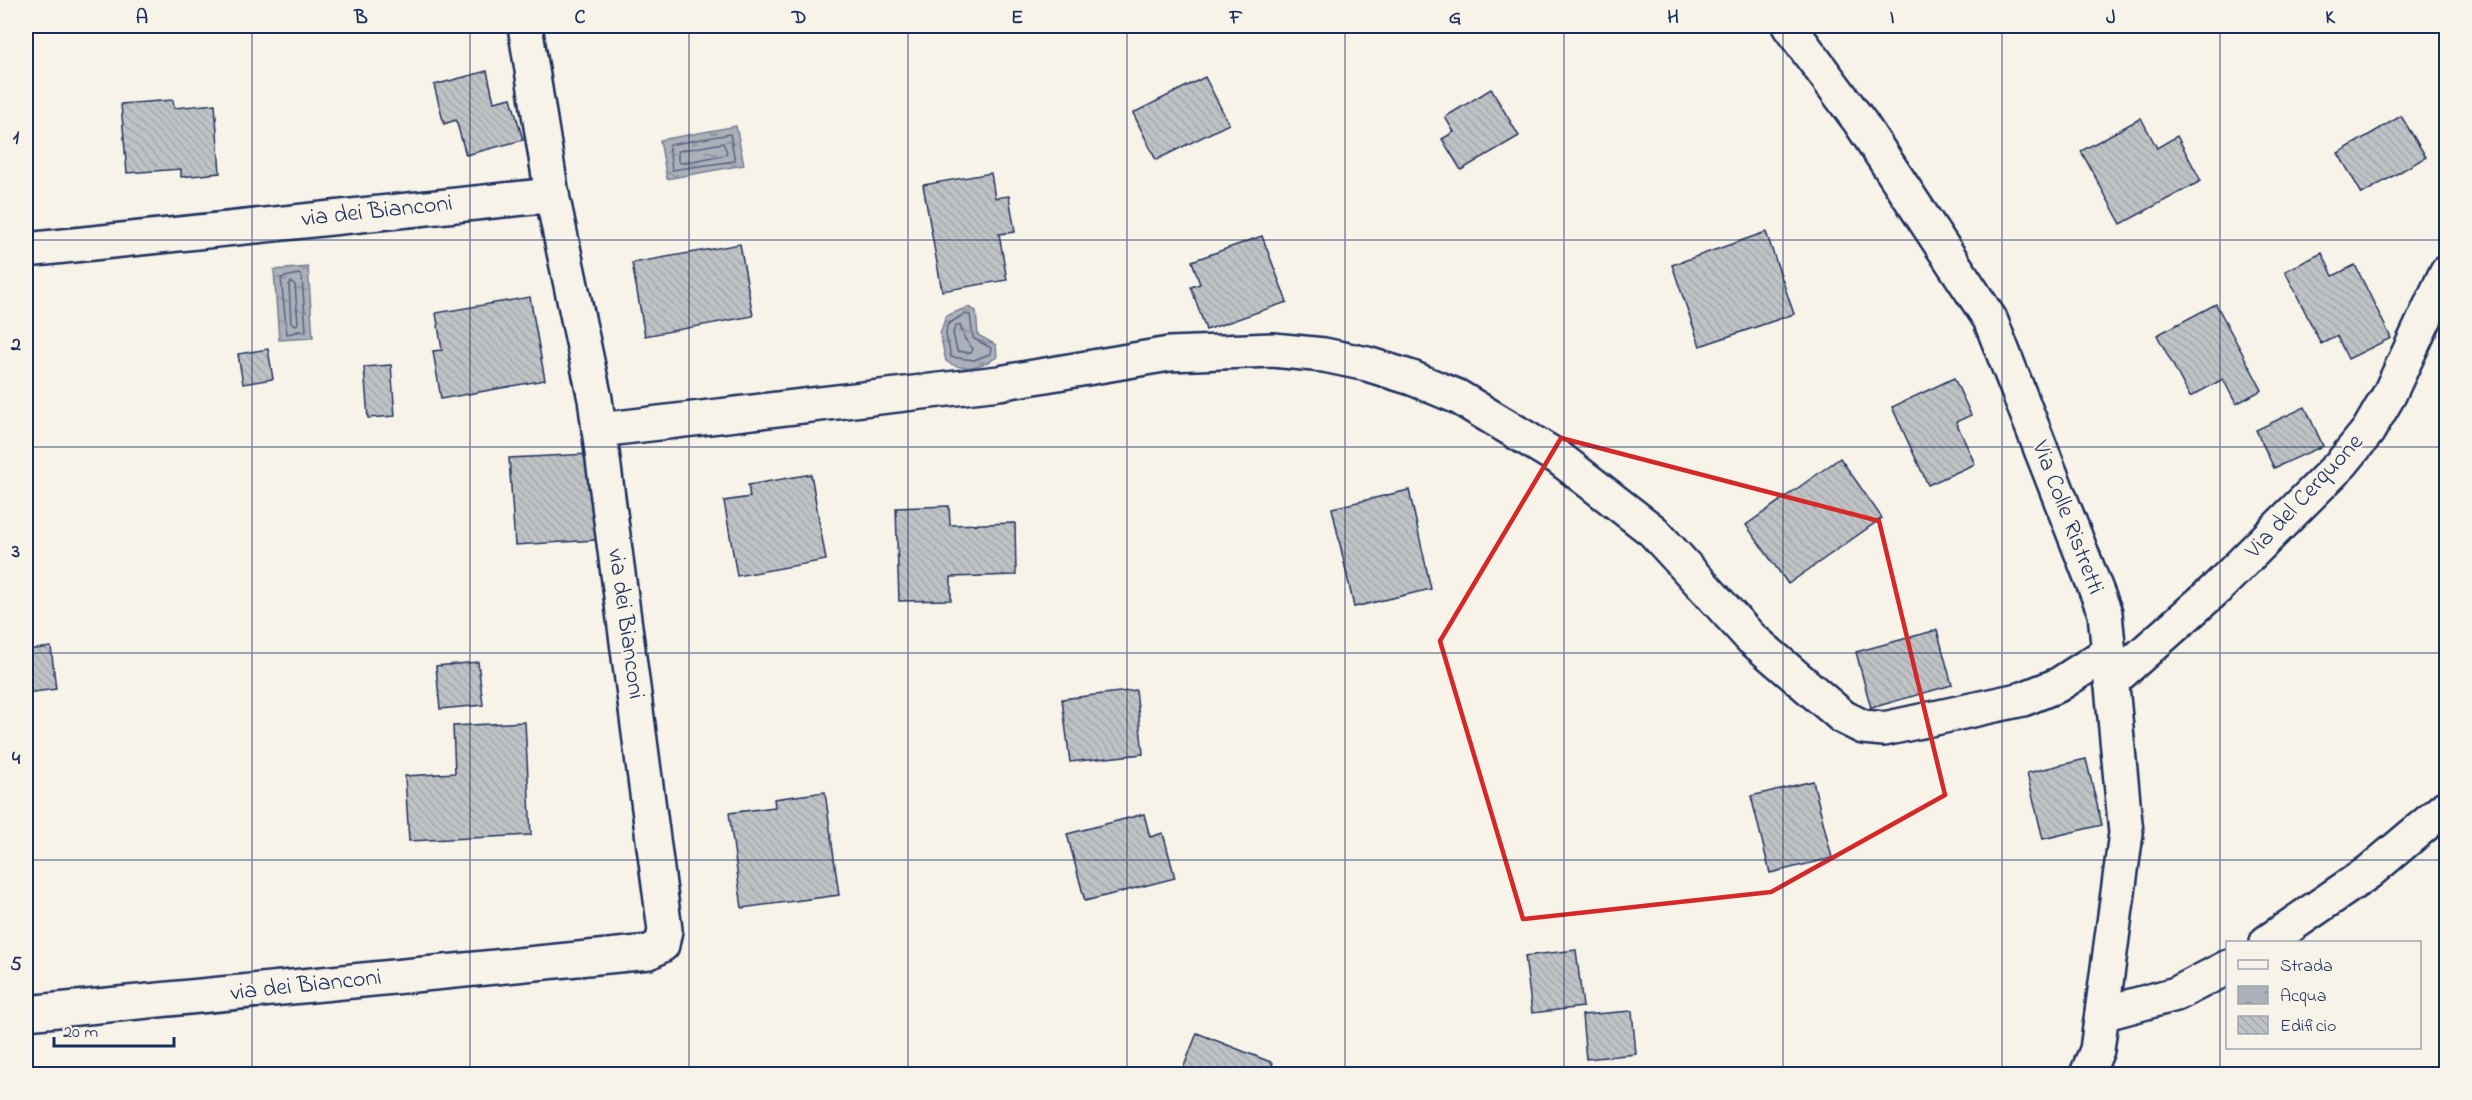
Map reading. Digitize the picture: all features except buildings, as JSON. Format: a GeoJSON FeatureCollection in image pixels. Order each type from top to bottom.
{"type":"FeatureCollection","features":[{"type":"Feature","properties":{"kind":"street"},"geometry":{"type":"LineString","coordinates":[[525,26],[552,195]]}},
{"type":"Feature","properties":{"kind":"street","name":"Via Colle Ristretti"},"geometry":{"type":"LineString","coordinates":[[1789,26],[1860,122],[1990,319],[2104,613],[2126,832],[2097,1050],[2087,1074]]}},
{"type":"Feature","properties":{"kind":"street","name":"via dei Bianconi"},"geometry":{"type":"LineString","coordinates":[[26,250],[552,195],[595,399],[664,920],[664,940],[659,948],[649,952],[26,1013]]}},
{"type":"Feature","properties":{"kind":"street","name":"Via del Cerquone"},"geometry":{"type":"LineString","coordinates":[[599,430],[999,383],[1169,354],[1273,350],[1324,355],[1412,378],[1458,397],[1559,458],[1653,531],[1751,638],[1843,717],[1863,727],[1884,729],[2023,699],[2110,667],[2216,589],[2342,463],[2368,431],[2389,395],[2446,273]]}},
{"type":"Feature","properties":{"kind":"street"},"geometry":{"type":"LineString","coordinates":[[2268,941],[2369,872],[2446,807]]}},
{"type":"Feature","properties":{"kind":"street"},"geometry":{"type":"LineString","coordinates":[[2102,1014],[2176,994],[2226,968]]}},
{"type":"Feature","properties":{"kind":"highlighted area"},"geometry":{"type":"Polygon","coordinates":[[[1561,438],[1879,521],[1945,795],[1771,892],[1523,919],[1440,641],[1561,438]]]}},
{"type":"Feature","properties":{"kind":"water"},"geometry":{"type":"Polygon","coordinates":[[[736,126],[744,165],[667,179],[660,140],[736,126]]]}},
{"type":"Feature","properties":{"kind":"water"},"geometry":{"type":"Polygon","coordinates":[[[308,267],[313,338],[279,340],[274,270],[308,267]]]}},
{"type":"Feature","properties":{"kind":"water"},"geometry":{"type":"Polygon","coordinates":[[[968,307],[976,311],[978,335],[996,345],[997,357],[972,367],[958,366],[946,361],[940,334],[946,316],[968,307]]]}}]}
